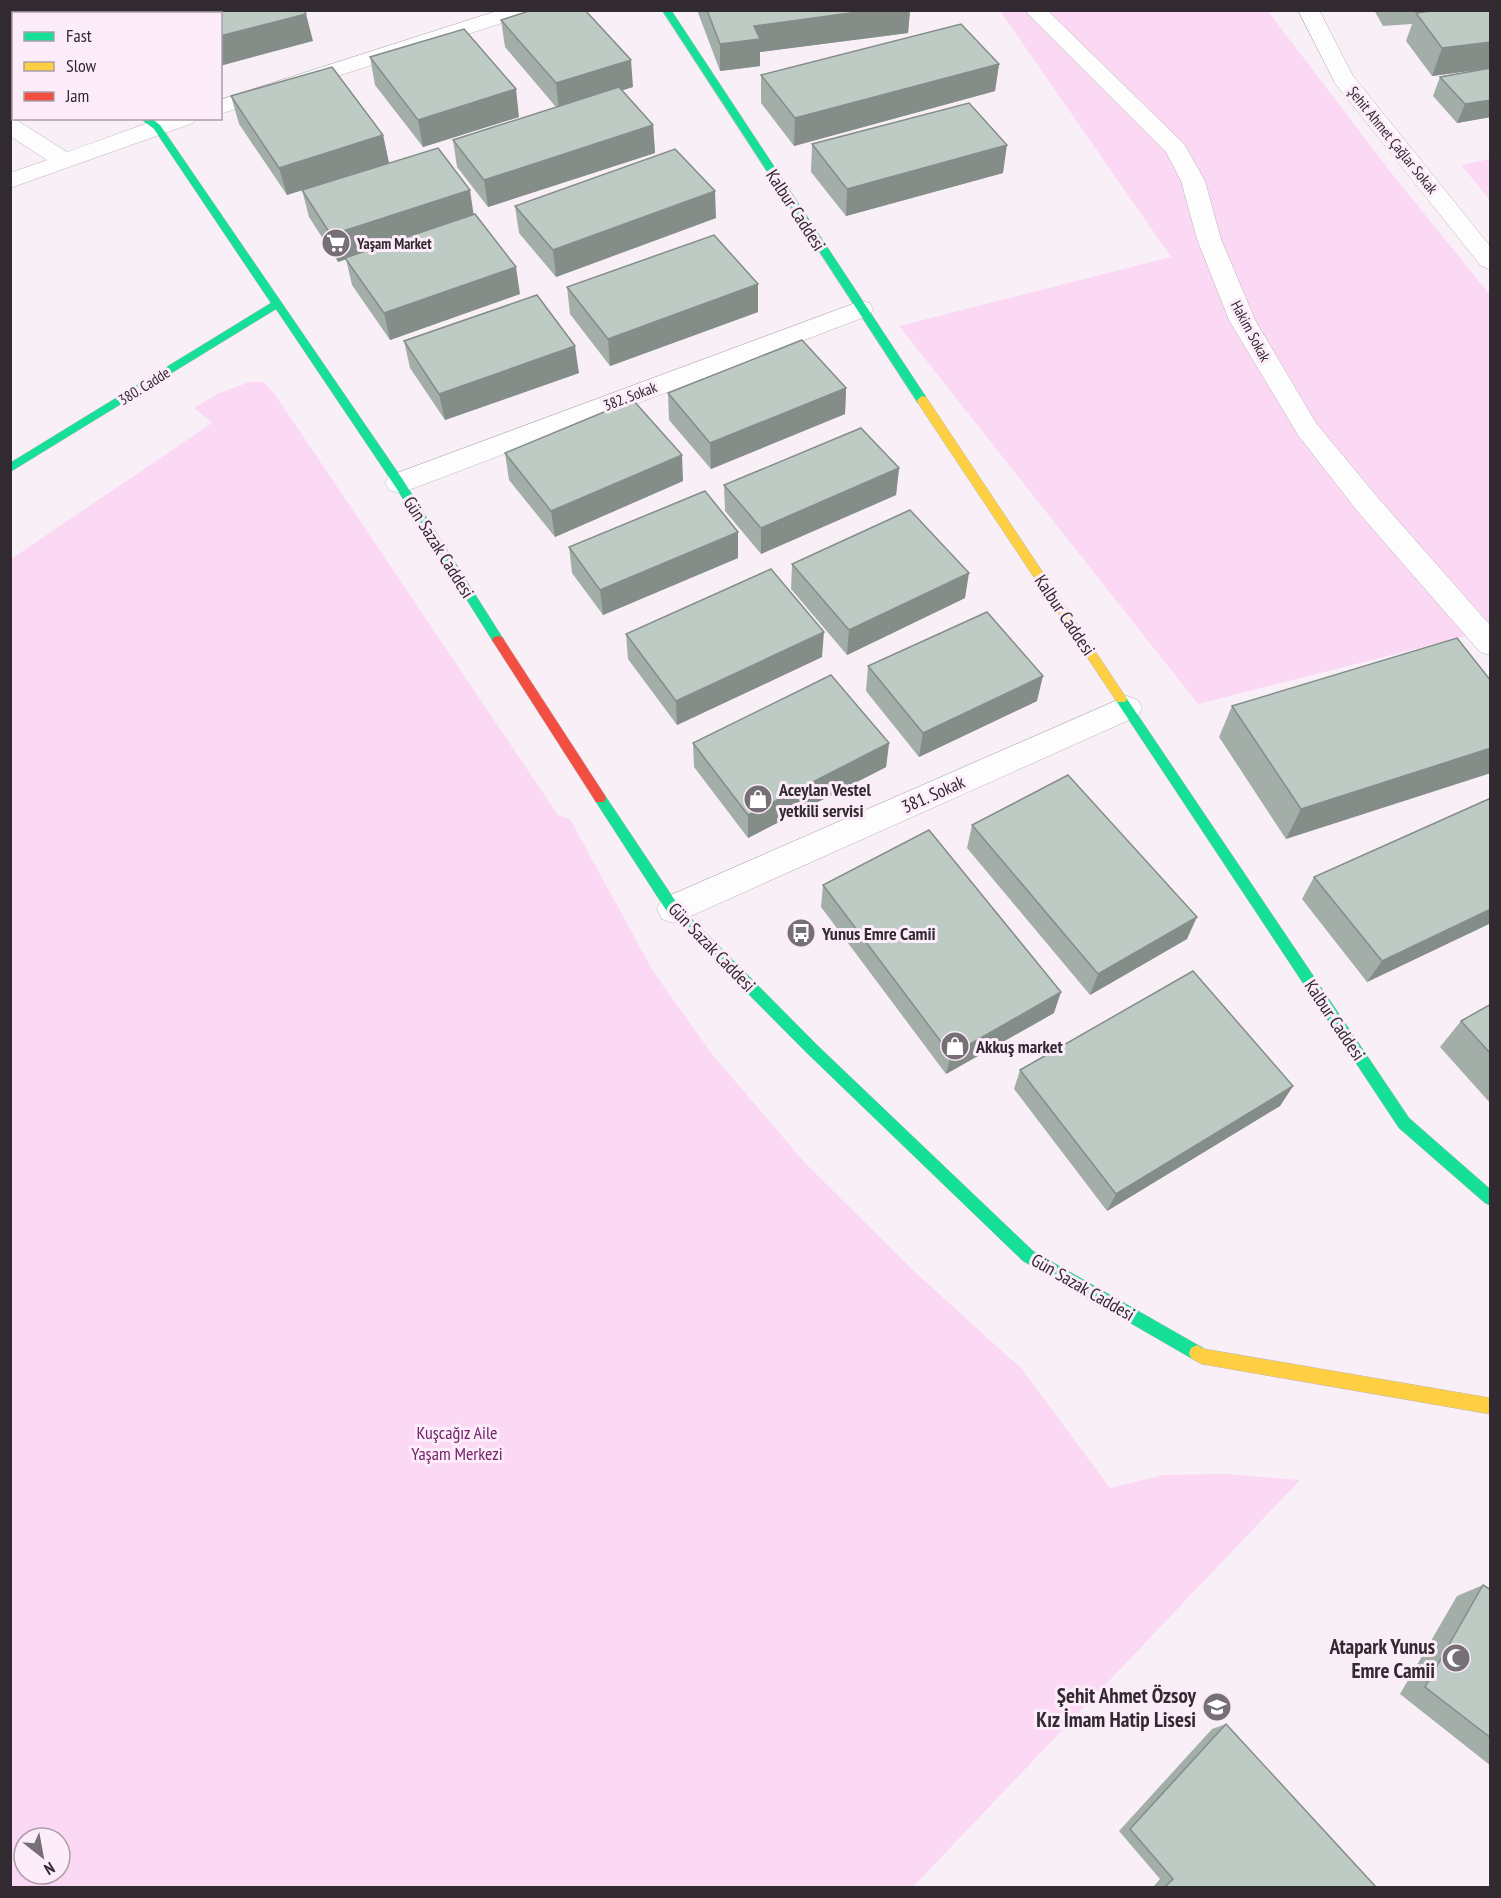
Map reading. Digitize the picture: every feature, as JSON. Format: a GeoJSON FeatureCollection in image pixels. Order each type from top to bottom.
{"type":"FeatureCollection","features":[{"type":"Feature","properties":{"kind":"street"},"geometry":{"type":"LineString","coordinates":[[222,106],[523,10]]}},
{"type":"Feature","properties":{"kind":"street","name":"Kalbur Caddesi"},"geometry":{"type":"LineString","coordinates":[[666,10],[861,309],[1404,1123],[1491,1198]]}},
{"type":"Feature","properties":{"kind":"street","name":"Hakim Sokak"},"geometry":{"type":"LineString","coordinates":[[1034,10],[1176,149],[1193,181],[1209,239],[1242,320],[1307,429],[1368,505],[1491,644]]}},
{"type":"Feature","properties":{"kind":"street","name":"Şehit Ahmet Çağlar Sokak"},"geometry":{"type":"LineString","coordinates":[[1308,10],[1343,78],[1491,261]]}},
{"type":"Feature","properties":{"kind":"street"},"geometry":{"type":"LineString","coordinates":[[10,182],[65,161],[151,123],[171,120]]}},
{"type":"Feature","properties":{"kind":"street","name":"Gün Sazak Caddesi"},"geometry":{"type":"LineString","coordinates":[[151,123],[278,303],[399,483],[521,677],[673,909],[813,1050],[1028,1256],[1202,1356],[1491,1406]]}},
{"type":"Feature","properties":{"kind":"street"},"geometry":{"type":"LineString","coordinates":[[10,126],[65,161]]}},
{"type":"Feature","properties":{"kind":"street","name":"380. Cadde"},"geometry":{"type":"LineString","coordinates":[[10,468],[278,303]]}},
{"type":"Feature","properties":{"kind":"street","name":"382. Sokak"},"geometry":{"type":"LineString","coordinates":[[399,483],[861,309]]}},
{"type":"Feature","properties":{"kind":"street","name":"381. Sokak"},"geometry":{"type":"LineString","coordinates":[[673,909],[1127,708]]}},
{"type":"Feature","properties":{"kind":"green space"},"geometry":{"type":"Polygon","coordinates":[[[1000,11],[1268,11],[1389,170],[1490,295],[1490,630],[1198,704],[899,326],[1171,257],[1000,11]]]}},
{"type":"Feature","properties":{"kind":"green space"},"geometry":{"type":"Polygon","coordinates":[[[1490,159],[1490,200],[1461,165],[1490,159]]]}},
{"type":"Feature","properties":{"kind":"green space","name":"Kuşcağız Aile Yaşam Merkezi"},"geometry":{"type":"Polygon","coordinates":[[[249,382],[264,382],[274,393],[558,815],[570,819],[653,971],[712,1054],[805,1163],[916,1273],[1022,1369],[1110,1488],[1164,1475],[1227,1474],[1300,1480],[913,1887],[11,1887],[11,559],[212,423],[194,408],[217,394],[249,382]]]}},
{"type":"Feature","properties":{"kind":"building"},"geometry":{"type":"Polygon","coordinates":[[[179,10],[304,10],[306,14],[222,35],[222,12],[180,12],[179,10]]]}},
{"type":"Feature","properties":{"kind":"building"},"geometry":{"type":"Polygon","coordinates":[[[532,10],[585,10],[631,60],[556,83],[501,20],[532,10]]]}},
{"type":"Feature","properties":{"kind":"building"},"geometry":{"type":"Polygon","coordinates":[[[707,10],[872,10],[754,26],[760,39],[720,44],[707,10]]]}},
{"type":"Feature","properties":{"kind":"building"},"geometry":{"type":"Polygon","coordinates":[[[1438,10],[1491,10],[1491,42],[1442,48],[1416,13],[1438,10]]]}},
{"type":"Feature","properties":{"kind":"building"},"geometry":{"type":"Polygon","coordinates":[[[961,24],[999,64],[795,118],[761,75],[961,24]]]}},
{"type":"Feature","properties":{"kind":"building"},"geometry":{"type":"Polygon","coordinates":[[[464,29],[516,89],[418,120],[370,57],[464,29]]]}},
{"type":"Feature","properties":{"kind":"building"},"geometry":{"type":"Polygon","coordinates":[[[332,67],[383,135],[279,168],[231,96],[332,67]]]}},
{"type":"Feature","properties":{"kind":"building"},"geometry":{"type":"Polygon","coordinates":[[[1491,68],[1491,100],[1465,104],[1440,77],[1491,68]]]}},
{"type":"Feature","properties":{"kind":"building"},"geometry":{"type":"Polygon","coordinates":[[[619,87],[653,125],[484,180],[453,140],[619,87]]]}},
{"type":"Feature","properties":{"kind":"building"},"geometry":{"type":"Polygon","coordinates":[[[969,103],[1007,145],[847,189],[812,144],[969,103]]]}},
{"type":"Feature","properties":{"kind":"building"},"geometry":{"type":"Polygon","coordinates":[[[438,148],[470,190],[331,235],[302,190],[438,148]]]}},
{"type":"Feature","properties":{"kind":"building"},"geometry":{"type":"Polygon","coordinates":[[[675,149],[715,191],[553,250],[515,206],[675,149]]]}},
{"type":"Feature","properties":{"kind":"building"},"geometry":{"type":"Polygon","coordinates":[[[475,214],[516,267],[384,313],[345,258],[475,214]]]}},
{"type":"Feature","properties":{"kind":"building"},"geometry":{"type":"Polygon","coordinates":[[[714,235],[758,284],[608,339],[567,287],[714,235]]]}},
{"type":"Feature","properties":{"kind":"building"},"geometry":{"type":"Polygon","coordinates":[[[537,295],[575,346],[439,394],[404,341],[537,295]]]}},
{"type":"Feature","properties":{"kind":"building"},"geometry":{"type":"Polygon","coordinates":[[[802,340],[846,388],[710,443],[668,393],[802,340]]]}},
{"type":"Feature","properties":{"kind":"building"},"geometry":{"type":"Polygon","coordinates":[[[633,400],[682,455],[551,511],[505,453],[633,400]]]}},
{"type":"Feature","properties":{"kind":"building"},"geometry":{"type":"Polygon","coordinates":[[[861,428],[899,468],[761,528],[724,485],[861,428]]]}},
{"type":"Feature","properties":{"kind":"building"},"geometry":{"type":"Polygon","coordinates":[[[705,491],[738,532],[600,590],[569,547],[705,491]]]}},
{"type":"Feature","properties":{"kind":"building"},"geometry":{"type":"Polygon","coordinates":[[[910,510],[969,573],[849,630],[792,564],[910,510]]]}},
{"type":"Feature","properties":{"kind":"building"},"geometry":{"type":"Polygon","coordinates":[[[771,569],[824,632],[676,701],[626,634],[771,569]]]}},
{"type":"Feature","properties":{"kind":"building"},"geometry":{"type":"Polygon","coordinates":[[[987,612],[1043,676],[923,733],[868,666],[987,612]]]}},
{"type":"Feature","properties":{"kind":"building"},"geometry":{"type":"Polygon","coordinates":[[[1457,638],[1491,681],[1491,748],[1301,809],[1232,706],[1457,638]]]}},
{"type":"Feature","properties":{"kind":"building"},"geometry":{"type":"Polygon","coordinates":[[[831,675],[889,743],[748,815],[693,743],[831,675]]]}},
{"type":"Feature","properties":{"kind":"building"},"geometry":{"type":"Polygon","coordinates":[[[1068,775],[1197,917],[1098,974],[972,825],[1068,775]]]}},
{"type":"Feature","properties":{"kind":"building"},"geometry":{"type":"Polygon","coordinates":[[[1491,798],[1491,909],[1382,961],[1314,877],[1491,798]]]}},
{"type":"Feature","properties":{"kind":"building"},"geometry":{"type":"Polygon","coordinates":[[[929,830],[1061,992],[951,1055],[823,885],[929,830]]]}},
{"type":"Feature","properties":{"kind":"building"},"geometry":{"type":"Polygon","coordinates":[[[1193,971],[1293,1086],[1116,1194],[1020,1070],[1193,971]]]}},
{"type":"Feature","properties":{"kind":"building"},"geometry":{"type":"Polygon","coordinates":[[[1491,1004],[1491,1054],[1461,1021],[1491,1004]]]}},
{"type":"Feature","properties":{"kind":"building"},"geometry":{"type":"Polygon","coordinates":[[[1483,1585],[1491,1590],[1491,1738],[1425,1687],[1483,1585]]]}},
{"type":"Feature","properties":{"kind":"building"},"geometry":{"type":"Polygon","coordinates":[[[1226,1724],[1376,1887],[1165,1887],[1173,1879],[1130,1829],[1226,1724]]]}},
{"type":"Feature","properties":{"kind":"traffic: fast"},"geometry":{"type":"LineString","coordinates":[[666,10],[922,400]]}},
{"type":"Feature","properties":{"kind":"traffic: fast"},"geometry":{"type":"LineString","coordinates":[[147,120],[157,127],[399,483],[498,640]]}},
{"type":"Feature","properties":{"kind":"traffic: fast"},"geometry":{"type":"LineString","coordinates":[[10,468],[278,303]]}},
{"type":"Feature","properties":{"kind":"traffic: fast"},"geometry":{"type":"LineString","coordinates":[[1121,699],[1404,1123],[1490,1198]]}},
{"type":"Feature","properties":{"kind":"traffic: fast"},"geometry":{"type":"LineString","coordinates":[[600,798],[673,909],[813,1050],[1028,1256],[1197,1353]]}},
{"type":"Feature","properties":{"kind":"traffic: slow"},"geometry":{"type":"LineString","coordinates":[[922,400],[1121,699]]}},
{"type":"Feature","properties":{"kind":"traffic: slow"},"geometry":{"type":"LineString","coordinates":[[1197,1353],[1202,1356],[1490,1406]]}},
{"type":"Feature","properties":{"kind":"traffic: jam"},"geometry":{"type":"LineString","coordinates":[[498,640],[600,798]]}},
{"type":"Feature","properties":{"kind":"place","name":"Yaşam Market"},"geometry":{"type":"Point","coordinates":[336,243]}},
{"type":"Feature","properties":{"kind":"place","name":"Aceylan Vestel yetkili servisi"},"geometry":{"type":"Point","coordinates":[758,799]}},
{"type":"Feature","properties":{"kind":"place","name":"Yunus Emre Camii"},"geometry":{"type":"Point","coordinates":[801,933]}},
{"type":"Feature","properties":{"kind":"place","name":"Akkuş market"},"geometry":{"type":"Point","coordinates":[955,1046]}},
{"type":"Feature","properties":{"kind":"place","name":"Atapark Yunus Emre Camii"},"geometry":{"type":"Point","coordinates":[1456,1658]}},
{"type":"Feature","properties":{"kind":"place","name":"Şehit Ahmet Özsoy Kız İmam Hatip Lisesi"},"geometry":{"type":"Point","coordinates":[1217,1707]}}]}
